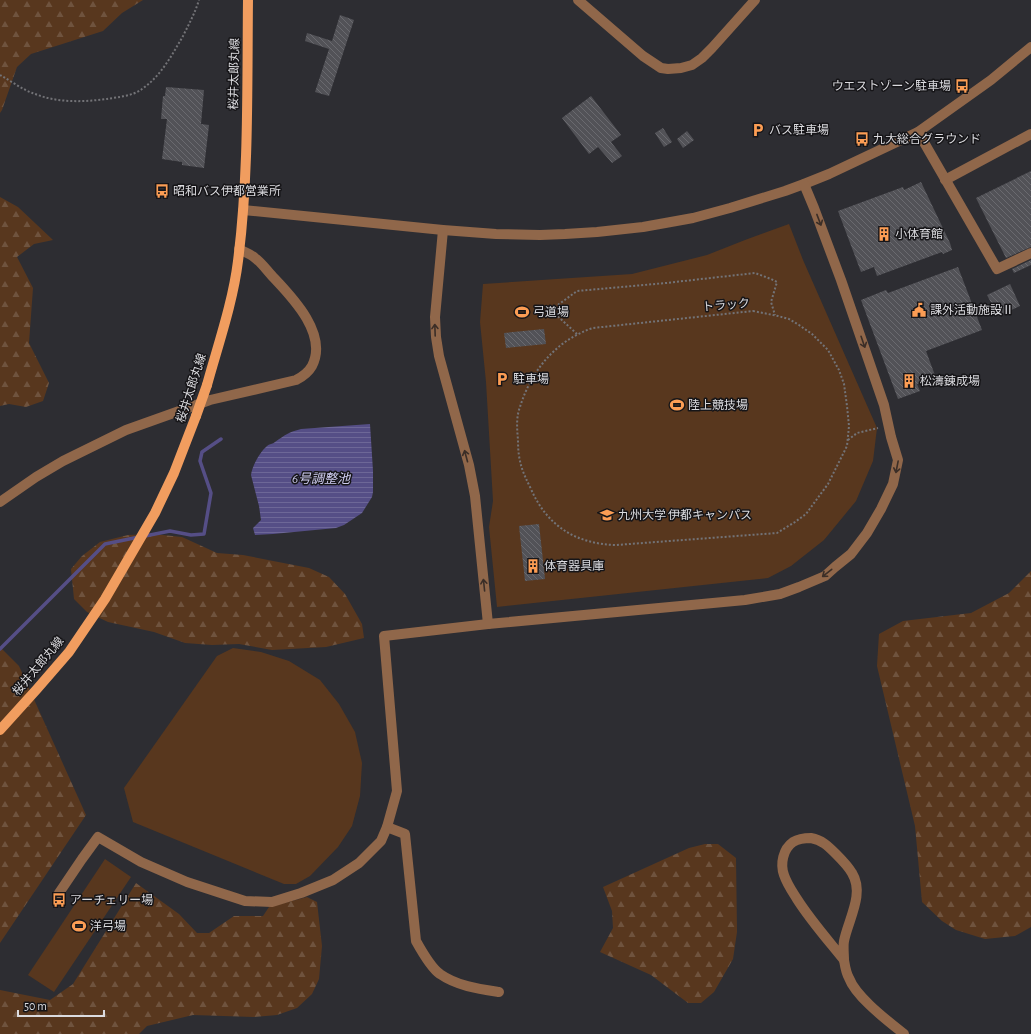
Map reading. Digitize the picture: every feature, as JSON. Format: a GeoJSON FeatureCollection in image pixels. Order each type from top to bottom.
{"type":"FeatureCollection","features":[{"type":"Feature","properties":{"kind":"main road","name":"桜井太郎丸線"},"geometry":{"type":"LineString","coordinates":[[0,730],[69,652],[105,599],[155,513],[174,473],[207,385],[230,302],[238,262],[247,153],[248,0]]}},
{"type":"Feature","properties":{"kind":"street"},"geometry":{"type":"LineString","coordinates":[[578,0],[644,56],[661,68],[668,69],[692,65],[702,58],[755,0]]}},
{"type":"Feature","properties":{"kind":"street"},"geometry":{"type":"LineString","coordinates":[[243,210],[443,230],[496,234],[540,235],[597,232],[643,227],[693,218],[730,208],[804,184],[829,174],[918,132],[991,80],[1031,47]]}},
{"type":"Feature","properties":{"kind":"street"},"geometry":{"type":"LineString","coordinates":[[918,132],[997,269],[1031,253]]}},
{"type":"Feature","properties":{"kind":"street"},"geometry":{"type":"LineString","coordinates":[[945,180],[1031,134]]}},
{"type":"Feature","properties":{"kind":"street"},"geometry":{"type":"LineString","coordinates":[[59,893],[98,837],[142,862],[187,882],[245,901],[272,902],[301,893],[333,880],[359,863],[381,840],[387,827],[398,791],[384,636],[488,624],[745,600],[780,594],[825,576],[850,554],[863,538],[882,508],[893,484],[898,460],[884,405],[844,288],[804,184]]}},
{"type":"Feature","properties":{"kind":"street"},"geometry":{"type":"LineString","coordinates":[[443,230],[435,318],[436,337],[439,356],[469,465],[474,496],[488,624]]}},
{"type":"Feature","properties":{"kind":"street"},"geometry":{"type":"LineString","coordinates":[[0,502],[56,465],[126,430],[210,400],[296,380],[306,374],[312,367],[316,346],[313,333],[306,319],[291,296],[255,258],[239,249]]}},
{"type":"Feature","properties":{"kind":"street"},"geometry":{"type":"LineString","coordinates":[[387,827],[405,834],[416,941],[424,955],[439,973],[463,985],[499,992]]}},
{"type":"Feature","properties":{"kind":"street"},"geometry":{"type":"LineString","coordinates":[[844,960],[807,914],[789,887],[783,874],[783,855],[793,842],[801,839],[818,839],[843,861],[853,873],[857,890],[844,943],[844,960],[849,979],[866,1001],[904,1034]]}},
{"type":"Feature","properties":{"kind":"path"},"geometry":{"type":"LineString","coordinates":[[0,74],[33,94],[52,99],[72,101],[123,97],[141,90],[154,79],[170,59],[195,12],[199,0]]}},
{"type":"Feature","properties":{"kind":"path"},"geometry":{"type":"LineString","coordinates":[[577,334],[551,310],[577,291],[755,273],[777,282],[771,302],[775,315]]}},
{"type":"Feature","properties":{"kind":"path","name":"トラック"},"geometry":{"type":"LineString","coordinates":[[753,311],[775,315],[789,319],[799,325],[812,334],[828,350],[836,363],[844,384],[849,426],[847,446],[828,484],[806,514],[777,533],[616,546],[597,544],[583,540],[569,534],[553,523],[531,492],[522,471],[519,459],[517,425],[518,412],[524,393],[537,370],[549,356],[577,334],[584,330],[593,328],[753,311]]}},
{"type":"Feature","properties":{"kind":"path"},"geometry":{"type":"LineString","coordinates":[[848,440],[857,433],[889,426]]}},
{"type":"Feature","properties":{"kind":"green space"},"geometry":{"type":"Polygon","coordinates":[[[0,0],[143,0],[122,13],[103,31],[31,54],[17,67],[0,113],[0,0]]]}},
{"type":"Feature","properties":{"kind":"green space"},"geometry":{"type":"Polygon","coordinates":[[[0,197],[18,207],[53,240],[34,244],[17,257],[33,288],[29,343],[49,383],[43,401],[26,407],[9,404],[0,406],[0,197]]]}},
{"type":"Feature","properties":{"kind":"green space","name":"陸上競技場"},"geometry":{"type":"Polygon","coordinates":[[[789,224],[803,260],[877,428],[873,461],[856,501],[824,540],[791,566],[768,578],[497,607],[489,527],[493,501],[486,382],[480,322],[483,284],[632,274],[707,255],[789,224]]]}},
{"type":"Feature","properties":{"kind":"green space"},"geometry":{"type":"Polygon","coordinates":[[[153,534],[182,537],[217,553],[243,555],[309,568],[329,577],[345,594],[362,624],[364,638],[326,647],[272,650],[239,644],[212,645],[185,643],[154,632],[108,622],[87,612],[74,599],[71,569],[82,556],[100,542],[128,535],[153,534]]]}},
{"type":"Feature","properties":{"kind":"green space"},"geometry":{"type":"Polygon","coordinates":[[[1031,571],[1031,927],[1015,936],[985,939],[956,930],[942,921],[922,902],[915,826],[877,666],[879,634],[903,621],[971,613],[1009,593],[1031,571]]]}},
{"type":"Feature","properties":{"kind":"green space"},"geometry":{"type":"Polygon","coordinates":[[[0,648],[19,666],[86,815],[0,943],[0,648]]]}},
{"type":"Feature","properties":{"kind":"green space"},"geometry":{"type":"Polygon","coordinates":[[[233,648],[261,652],[289,661],[320,680],[339,704],[355,732],[362,763],[360,796],[352,826],[338,847],[310,876],[296,884],[284,884],[133,822],[124,788],[217,656],[233,648]]]}},
{"type":"Feature","properties":{"kind":"green space"},"geometry":{"type":"Polygon","coordinates":[[[705,844],[718,844],[736,858],[737,932],[733,959],[714,992],[701,1003],[688,1003],[651,975],[600,952],[613,928],[612,911],[603,887],[689,848],[705,844]]]}},
{"type":"Feature","properties":{"kind":"green space","name":"洋弓場"},"geometry":{"type":"Polygon","coordinates":[[[105,859],[131,877],[54,992],[28,975],[105,859]]]}},
{"type":"Feature","properties":{"kind":"green space"},"geometry":{"type":"Polygon","coordinates":[[[136,883],[179,914],[197,933],[209,933],[234,916],[263,916],[269,907],[307,897],[317,902],[322,946],[319,979],[312,994],[297,1008],[277,1015],[254,1017],[193,1015],[147,1026],[139,1034],[0,1034],[0,990],[50,1000],[73,984],[136,883]]]}},
{"type":"Feature","properties":{"kind":"water","name":"6号調整池"},"geometry":{"type":"Polygon","coordinates":[[[370,424],[373,492],[372,497],[362,513],[344,525],[336,528],[255,535],[253,528],[261,520],[251,475],[257,459],[267,446],[293,431],[301,429],[370,424]]]}},
{"type":"Feature","properties":{"kind":"building"},"geometry":{"type":"Polygon","coordinates":[[[340,15],[354,20],[329,96],[315,92],[329,49],[305,41],[307,33],[332,41],[340,15]]]}},
{"type":"Feature","properties":{"kind":"building"},"geometry":{"type":"Polygon","coordinates":[[[166,87],[204,90],[201,124],[209,125],[204,168],[182,165],[182,162],[162,159],[167,119],[161,119],[163,96],[165,96],[166,87]]]}},
{"type":"Feature","properties":{"kind":"building"},"geometry":{"type":"Polygon","coordinates":[[[591,96],[621,135],[611,142],[622,156],[612,163],[598,147],[589,154],[562,118],[591,96]]]}},
{"type":"Feature","properties":{"kind":"building"},"geometry":{"type":"Polygon","coordinates":[[[663,128],[672,142],[664,147],[655,133],[663,128]]]}},
{"type":"Feature","properties":{"kind":"building"},"geometry":{"type":"Polygon","coordinates":[[[687,131],[694,140],[683,148],[677,139],[687,131]]]}},
{"type":"Feature","properties":{"kind":"building"},"geometry":{"type":"Polygon","coordinates":[[[1031,171],[1031,247],[1006,258],[976,198],[1031,171]]]}},
{"type":"Feature","properties":{"kind":"building","name":"小体育館"},"geometry":{"type":"Polygon","coordinates":[[[921,182],[952,250],[943,254],[942,252],[877,276],[874,267],[861,272],[838,211],[903,187],[904,190],[921,182]]]}},
{"type":"Feature","properties":{"kind":"building"},"geometry":{"type":"Polygon","coordinates":[[[1031,260],[1031,265],[1014,273],[1012,269],[1031,260]]]}},
{"type":"Feature","properties":{"kind":"building","name":"課外活動施設Ⅱ"},"geometry":{"type":"Polygon","coordinates":[[[958,267],[982,330],[926,351],[936,378],[917,384],[920,391],[898,399],[861,300],[886,290],[888,293],[958,267]]]}},
{"type":"Feature","properties":{"kind":"building"},"geometry":{"type":"Polygon","coordinates":[[[1010,284],[1020,306],[998,316],[987,295],[1010,284]]]}},
{"type":"Feature","properties":{"kind":"building"},"geometry":{"type":"Polygon","coordinates":[[[544,329],[546,344],[506,348],[504,333],[544,329]]]}},
{"type":"Feature","properties":{"kind":"building","name":"体育器具庫"},"geometry":{"type":"Polygon","coordinates":[[[539,524],[545,579],[525,581],[519,526],[539,524]]]}},
{"type":"Feature","properties":{"kind":"waterway"},"geometry":{"type":"LineString","coordinates":[[145,536],[170,531],[191,535],[204,534],[211,493],[200,461],[202,452],[221,439]]}},
{"type":"Feature","properties":{"kind":"waterway"},"geometry":{"type":"LineString","coordinates":[[0,649],[105,544],[139,537]]}},
{"type":"Feature","properties":{"kind":"place","name":"ウエストゾーン駐車場"},"geometry":{"type":"Point","coordinates":[962,86]}},
{"type":"Feature","properties":{"kind":"place","name":"バス駐車場"},"geometry":{"type":"Point","coordinates":[758,130]}},
{"type":"Feature","properties":{"kind":"place","name":"九大総合グラウンド"},"geometry":{"type":"Point","coordinates":[862,139]}},
{"type":"Feature","properties":{"kind":"place","name":"昭和バス伊都営業所"},"geometry":{"type":"Point","coordinates":[162,191]}},
{"type":"Feature","properties":{"kind":"place","name":"小体育館"},"geometry":{"type":"Point","coordinates":[884,234]}},
{"type":"Feature","properties":{"kind":"place","name":"課外活動施設Ⅱ"},"geometry":{"type":"Point","coordinates":[919,310]}},
{"type":"Feature","properties":{"kind":"place","name":"弓道場"},"geometry":{"type":"Point","coordinates":[522,312]}},
{"type":"Feature","properties":{"kind":"place","name":"駐車場"},"geometry":{"type":"Point","coordinates":[502,379]}},
{"type":"Feature","properties":{"kind":"place","name":"松濤錬成場"},"geometry":{"type":"Point","coordinates":[909,381]}},
{"type":"Feature","properties":{"kind":"place","name":"陸上競技場"},"geometry":{"type":"Point","coordinates":[677,405]}},
{"type":"Feature","properties":{"kind":"place","name":"九州大学 伊都キャンパス"},"geometry":{"type":"Point","coordinates":[607,515]}},
{"type":"Feature","properties":{"kind":"place","name":"体育器具庫"},"geometry":{"type":"Point","coordinates":[533,566]}},
{"type":"Feature","properties":{"kind":"place","name":"アーチェリー場"},"geometry":{"type":"Point","coordinates":[59,900]}},
{"type":"Feature","properties":{"kind":"place","name":"洋弓場"},"geometry":{"type":"Point","coordinates":[79,926]}}]}
